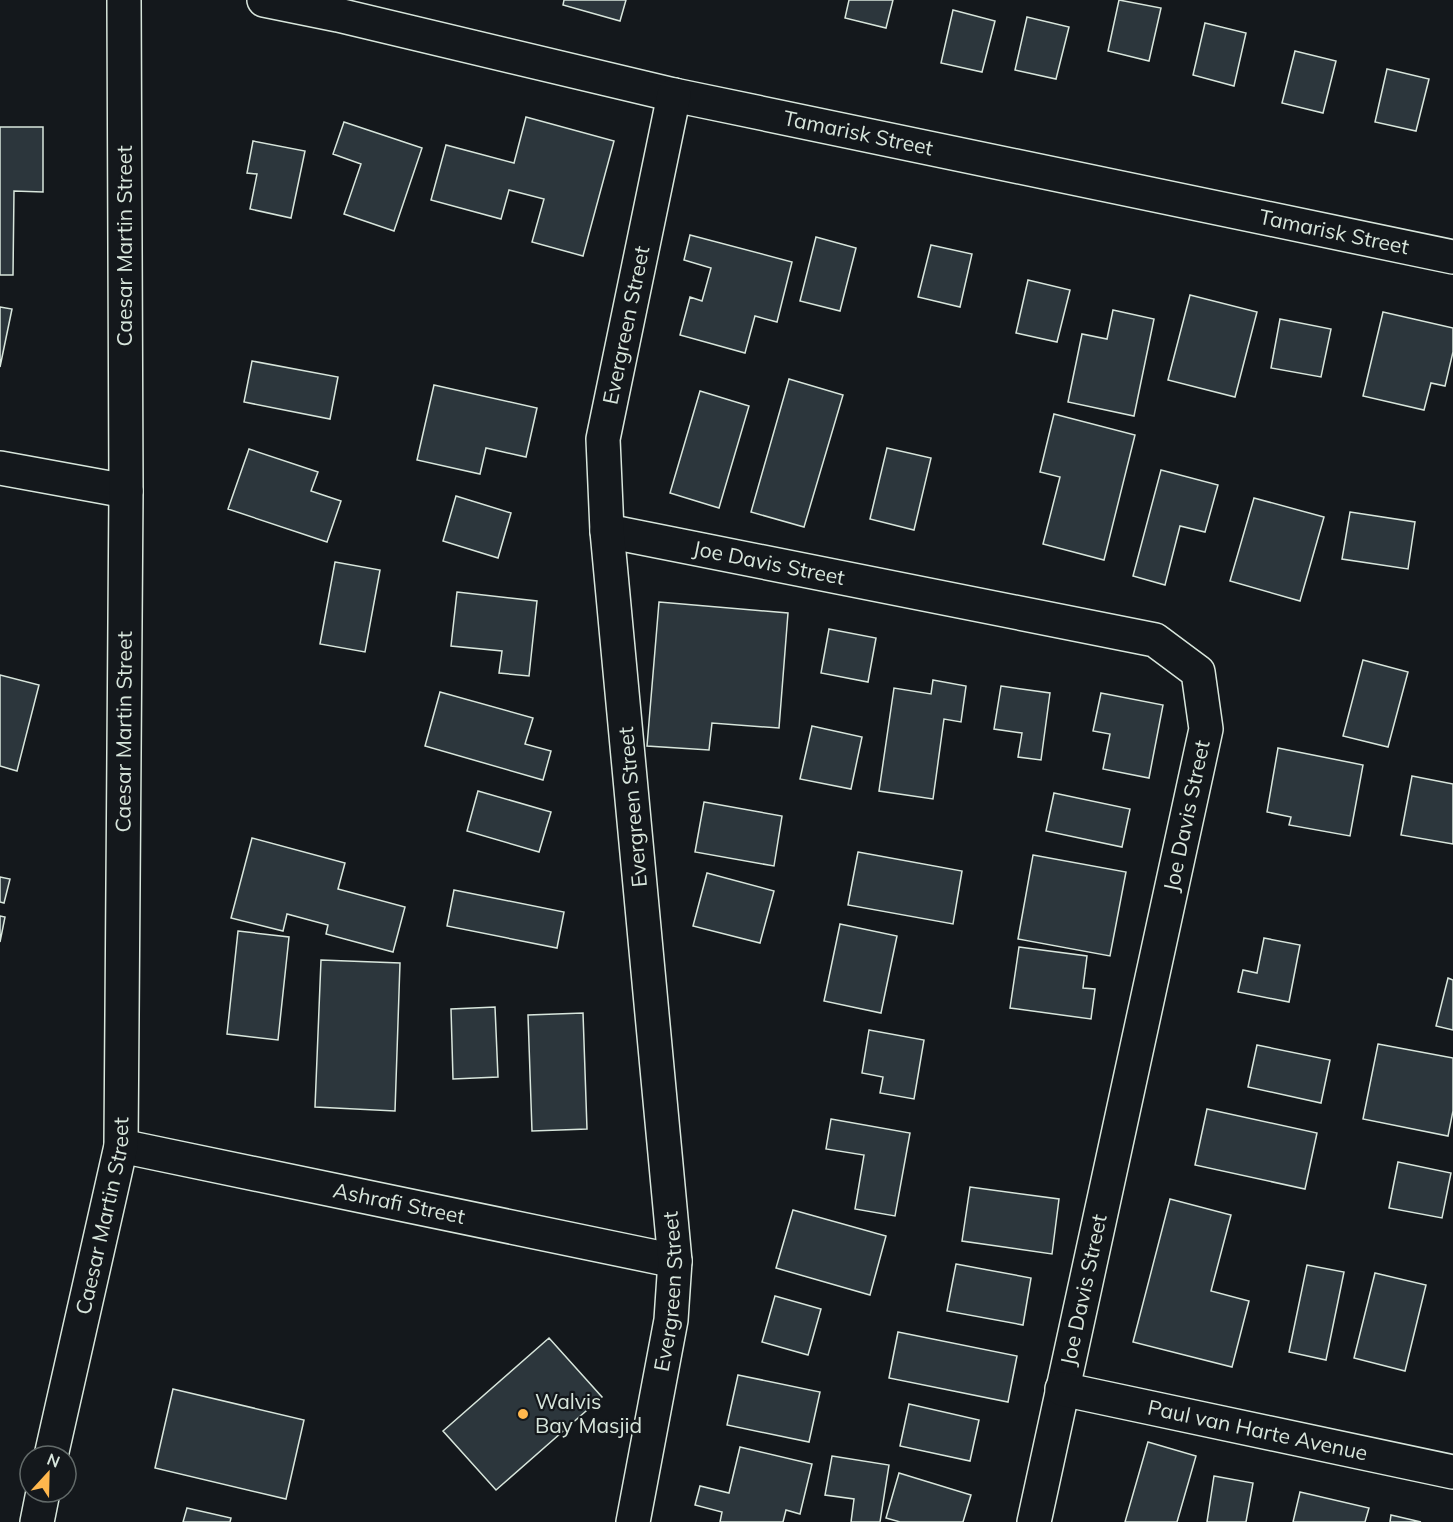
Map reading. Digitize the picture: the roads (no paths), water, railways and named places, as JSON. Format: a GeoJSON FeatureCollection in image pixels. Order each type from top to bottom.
{"type":"FeatureCollection","features":[{"type":"Feature","properties":{"kind":"street","name":"Caesar Martin Street"},"geometry":{"type":"LineString","coordinates":[[54,1444],[122,1146],[126,491],[124,0]]}},
{"type":"Feature","properties":{"kind":"street","name":"Tamarisk Street"},"geometry":{"type":"LineString","coordinates":[[264,0],[338,15],[674,95],[1453,257]]}},
{"type":"Feature","properties":{"kind":"street","name":"Evergreen Street"},"geometry":{"type":"LineString","coordinates":[[633,1522],[671,1320],[675,1261],[607,531],[603,439],[674,95]]}},
{"type":"Feature","properties":{"kind":"street"},"geometry":{"type":"LineString","coordinates":[[0,468],[126,491]]}},
{"type":"Feature","properties":{"kind":"street","name":"Joe Davis Street"},"geometry":{"type":"LineString","coordinates":[[607,531],[1155,640],[1198,672],[1206,729],[1034,1522]]}},
{"type":"Feature","properties":{"kind":"street","name":"Ashrafi Street"},"geometry":{"type":"LineString","coordinates":[[122,1146],[675,1261]]}},
{"type":"Feature","properties":{"kind":"street","name":"Paul van Harte Avenue"},"geometry":{"type":"LineString","coordinates":[[1062,1389],[1453,1472]]}},
{"type":"Feature","properties":{"kind":"street"},"geometry":{"type":"LineString","coordinates":[[37,1522],[41,1504]]}},
{"type":"Feature","properties":{"kind":"place","name":"Walvis Bay Masjid"},"geometry":{"type":"Point","coordinates":[523,1414]}}]}
